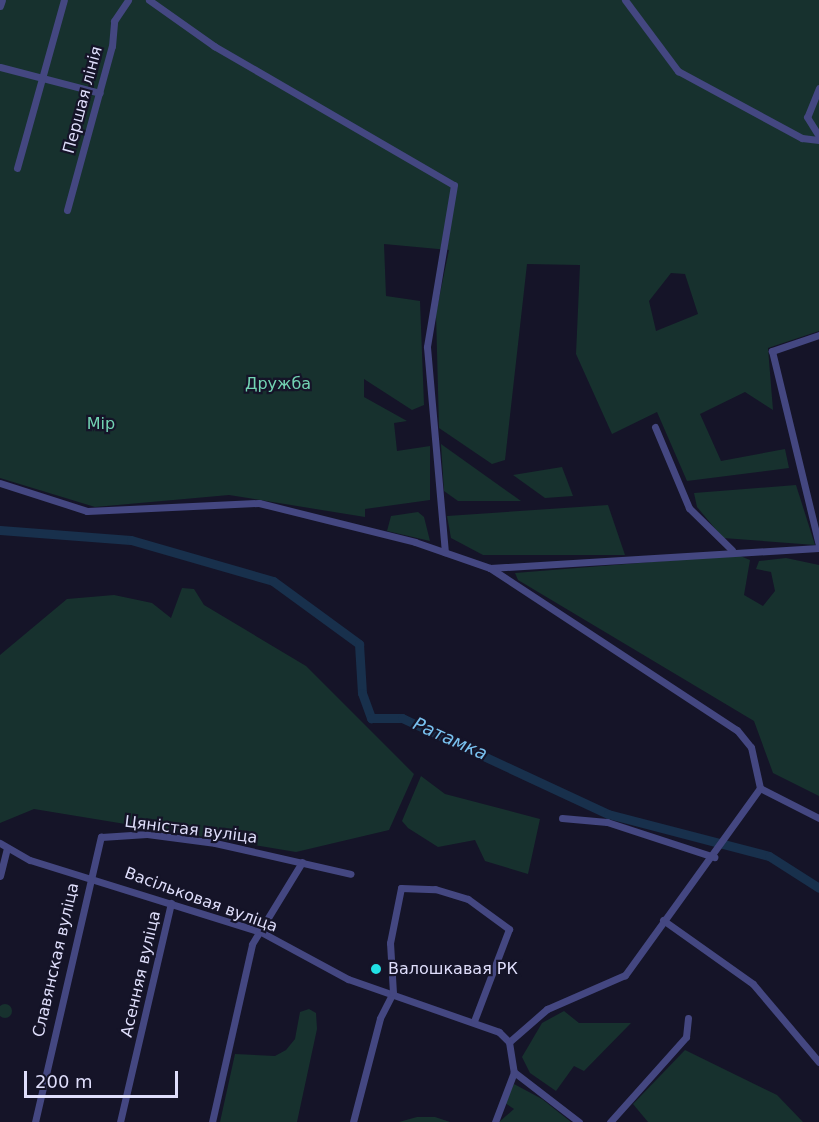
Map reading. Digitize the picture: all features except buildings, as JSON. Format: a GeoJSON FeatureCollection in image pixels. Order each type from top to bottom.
{"type":"FeatureCollection","features":[{"type":"Feature","properties":{"kind":"street"},"geometry":{"type":"LineString","coordinates":[[0,6],[2,0]]}},
{"type":"Feature","properties":{"kind":"street"},"geometry":{"type":"LineString","coordinates":[[17,168],[64,0]]}},
{"type":"Feature","properties":{"kind":"street","name":"Першая лінія"},"geometry":{"type":"LineString","coordinates":[[67,210],[100,93],[114,21],[128,0]]}},
{"type":"Feature","properties":{"kind":"street"},"geometry":{"type":"LineString","coordinates":[[149,0],[214,46],[454,185],[428,347],[445,552]]}},
{"type":"Feature","properties":{"kind":"street"},"geometry":{"type":"LineString","coordinates":[[625,0],[678,71],[802,138],[819,138],[807,117],[819,88]]}},
{"type":"Feature","properties":{"kind":"street"},"geometry":{"type":"LineString","coordinates":[[0,67],[100,93]]}},
{"type":"Feature","properties":{"kind":"street"},"geometry":{"type":"LineString","coordinates":[[490,568],[732,550],[819,547],[784,414],[772,351],[819,335]]}},
{"type":"Feature","properties":{"kind":"street"},"geometry":{"type":"LineString","coordinates":[[655,427],[689,508],[732,550]]}},
{"type":"Feature","properties":{"kind":"street"},"geometry":{"type":"LineString","coordinates":[[0,483],[87,511],[259,502],[445,552],[490,568],[737,730],[751,747],[760,788],[725,834],[717,854],[689,880],[625,975],[547,1009],[509,1045],[514,1072],[495,1122]]}},
{"type":"Feature","properties":{"kind":"street"},"geometry":{"type":"LineString","coordinates":[[760,788],[819,818]]}},
{"type":"Feature","properties":{"kind":"street"},"geometry":{"type":"LineString","coordinates":[[562,818],[607,822],[717,854]]}},
{"type":"Feature","properties":{"kind":"street","name":"Цяністая вуліца"},"geometry":{"type":"LineString","coordinates":[[91,875],[101,837],[109,834],[215,843],[351,874]]}},
{"type":"Feature","properties":{"kind":"street","name":"Васільковая вуліца"},"geometry":{"type":"LineString","coordinates":[[0,843],[30,860],[91,875],[261,932],[348,979],[474,1021],[509,1045]]}},
{"type":"Feature","properties":{"kind":"street"},"geometry":{"type":"LineString","coordinates":[[0,876],[7,848]]}},
{"type":"Feature","properties":{"kind":"street"},"geometry":{"type":"LineString","coordinates":[[212,1122],[252,944],[302,862]]}},
{"type":"Feature","properties":{"kind":"street","name":"Славянская вуліца"},"geometry":{"type":"LineString","coordinates":[[35,1122],[91,875]]}},
{"type":"Feature","properties":{"kind":"street"},"geometry":{"type":"LineString","coordinates":[[353,1122],[380,1018],[393,993],[390,944],[401,888],[435,889],[468,899],[509,929],[474,1021]]}},
{"type":"Feature","properties":{"kind":"street","name":"Асенняя вуліца"},"geometry":{"type":"LineString","coordinates":[[120,1122],[171,903]]}},
{"type":"Feature","properties":{"kind":"street"},"geometry":{"type":"LineString","coordinates":[[663,920],[768,997],[819,1062]]}},
{"type":"Feature","properties":{"kind":"street"},"geometry":{"type":"LineString","coordinates":[[610,1122],[686,1037],[688,1018]]}},
{"type":"Feature","properties":{"kind":"street"},"geometry":{"type":"LineString","coordinates":[[514,1072],[579,1122]]}},
{"type":"Feature","properties":{"kind":"green space"},"geometry":{"type":"Polygon","coordinates":[[[0,0],[819,0],[819,331],[768,348],[773,410],[745,392],[700,414],[721,461],[785,449],[789,468],[687,481],[657,412],[612,434],[576,354],[580,265],[527,264],[505,460],[492,464],[439,428],[436,313],[449,250],[384,244],[386,296],[420,301],[424,405],[412,410],[364,379],[364,397],[407,421],[394,423],[397,451],[430,446],[430,500],[365,509],[365,517],[229,495],[95,507],[0,478],[0,0]],[[671,273],[649,301],[656,331],[698,314],[685,274],[671,273]]]}},
{"type":"Feature","properties":{"kind":"green space"},"geometry":{"type":"Polygon","coordinates":[[[441,444],[521,501],[458,501],[444,491],[441,444]]]}},
{"type":"Feature","properties":{"kind":"green space"},"geometry":{"type":"Polygon","coordinates":[[[562,467],[573,496],[545,498],[513,475],[562,467]]]}},
{"type":"Feature","properties":{"kind":"green space"},"geometry":{"type":"Polygon","coordinates":[[[796,485],[815,545],[723,538],[697,507],[694,493],[796,485]]]}},
{"type":"Feature","properties":{"kind":"green space"},"geometry":{"type":"Polygon","coordinates":[[[608,505],[625,555],[483,555],[451,538],[447,516],[608,505]]]}},
{"type":"Feature","properties":{"kind":"green space"},"geometry":{"type":"Polygon","coordinates":[[[418,512],[424,517],[430,541],[387,531],[391,516],[418,512]]]}},
{"type":"Feature","properties":{"kind":"green space"},"geometry":{"type":"Polygon","coordinates":[[[738,555],[750,560],[744,595],[763,606],[775,591],[771,572],[756,569],[759,561],[786,558],[819,565],[819,796],[773,773],[754,721],[518,580],[515,573],[738,555]]]}},
{"type":"Feature","properties":{"kind":"green space"},"geometry":{"type":"Polygon","coordinates":[[[182,588],[194,589],[204,605],[306,666],[414,774],[389,830],[296,852],[34,809],[0,823],[0,655],[67,599],[114,595],[152,603],[171,618],[182,588]]]}},
{"type":"Feature","properties":{"kind":"green space"},"geometry":{"type":"Polygon","coordinates":[[[421,776],[445,794],[540,819],[528,874],[485,861],[475,840],[438,847],[408,828],[402,821],[421,776]]]}},
{"type":"Feature","properties":{"kind":"green space"},"geometry":{"type":"Polygon","coordinates":[[[5,1004],[10,1006],[12,1011],[10,1016],[5,1018],[0,1016],[-2,1011],[0,1006],[5,1004]]]}},
{"type":"Feature","properties":{"kind":"green space"},"geometry":{"type":"Polygon","coordinates":[[[309,1009],[316,1013],[317,1029],[297,1122],[220,1122],[235,1054],[275,1056],[286,1050],[295,1039],[300,1012],[309,1009]]]}},
{"type":"Feature","properties":{"kind":"green space"},"geometry":{"type":"Polygon","coordinates":[[[564,1011],[579,1023],[631,1023],[584,1071],[574,1066],[556,1091],[530,1073],[522,1057],[542,1023],[564,1011]]]}},
{"type":"Feature","properties":{"kind":"green space"},"geometry":{"type":"Polygon","coordinates":[[[685,1050],[777,1095],[803,1122],[648,1122],[633,1104],[685,1050]]]}},
{"type":"Feature","properties":{"kind":"green space"},"geometry":{"type":"Polygon","coordinates":[[[514,1084],[542,1099],[571,1122],[499,1122],[514,1109],[505,1103],[514,1084]]]}},
{"type":"Feature","properties":{"kind":"green space"},"geometry":{"type":"Polygon","coordinates":[[[417,1117],[435,1117],[450,1122],[399,1122],[417,1117]]]}},
{"type":"Feature","properties":{"kind":"waterway","name":"Ратамка"},"geometry":{"type":"LineString","coordinates":[[0,530],[131,540],[273,581],[359,644],[362,693],[371,718],[402,718],[608,814],[769,856],[819,888]]}},
{"type":"Feature","properties":{"kind":"place","name":"Валошкавая РК"},"geometry":{"type":"Point","coordinates":[376,969]}},
{"type":"Feature","properties":{"kind":"park label","name":"Дружба"},"geometry":{"type":"Point","coordinates":[278,384]}},
{"type":"Feature","properties":{"kind":"park label","name":"Мір"},"geometry":{"type":"Point","coordinates":[101,424]}}]}
